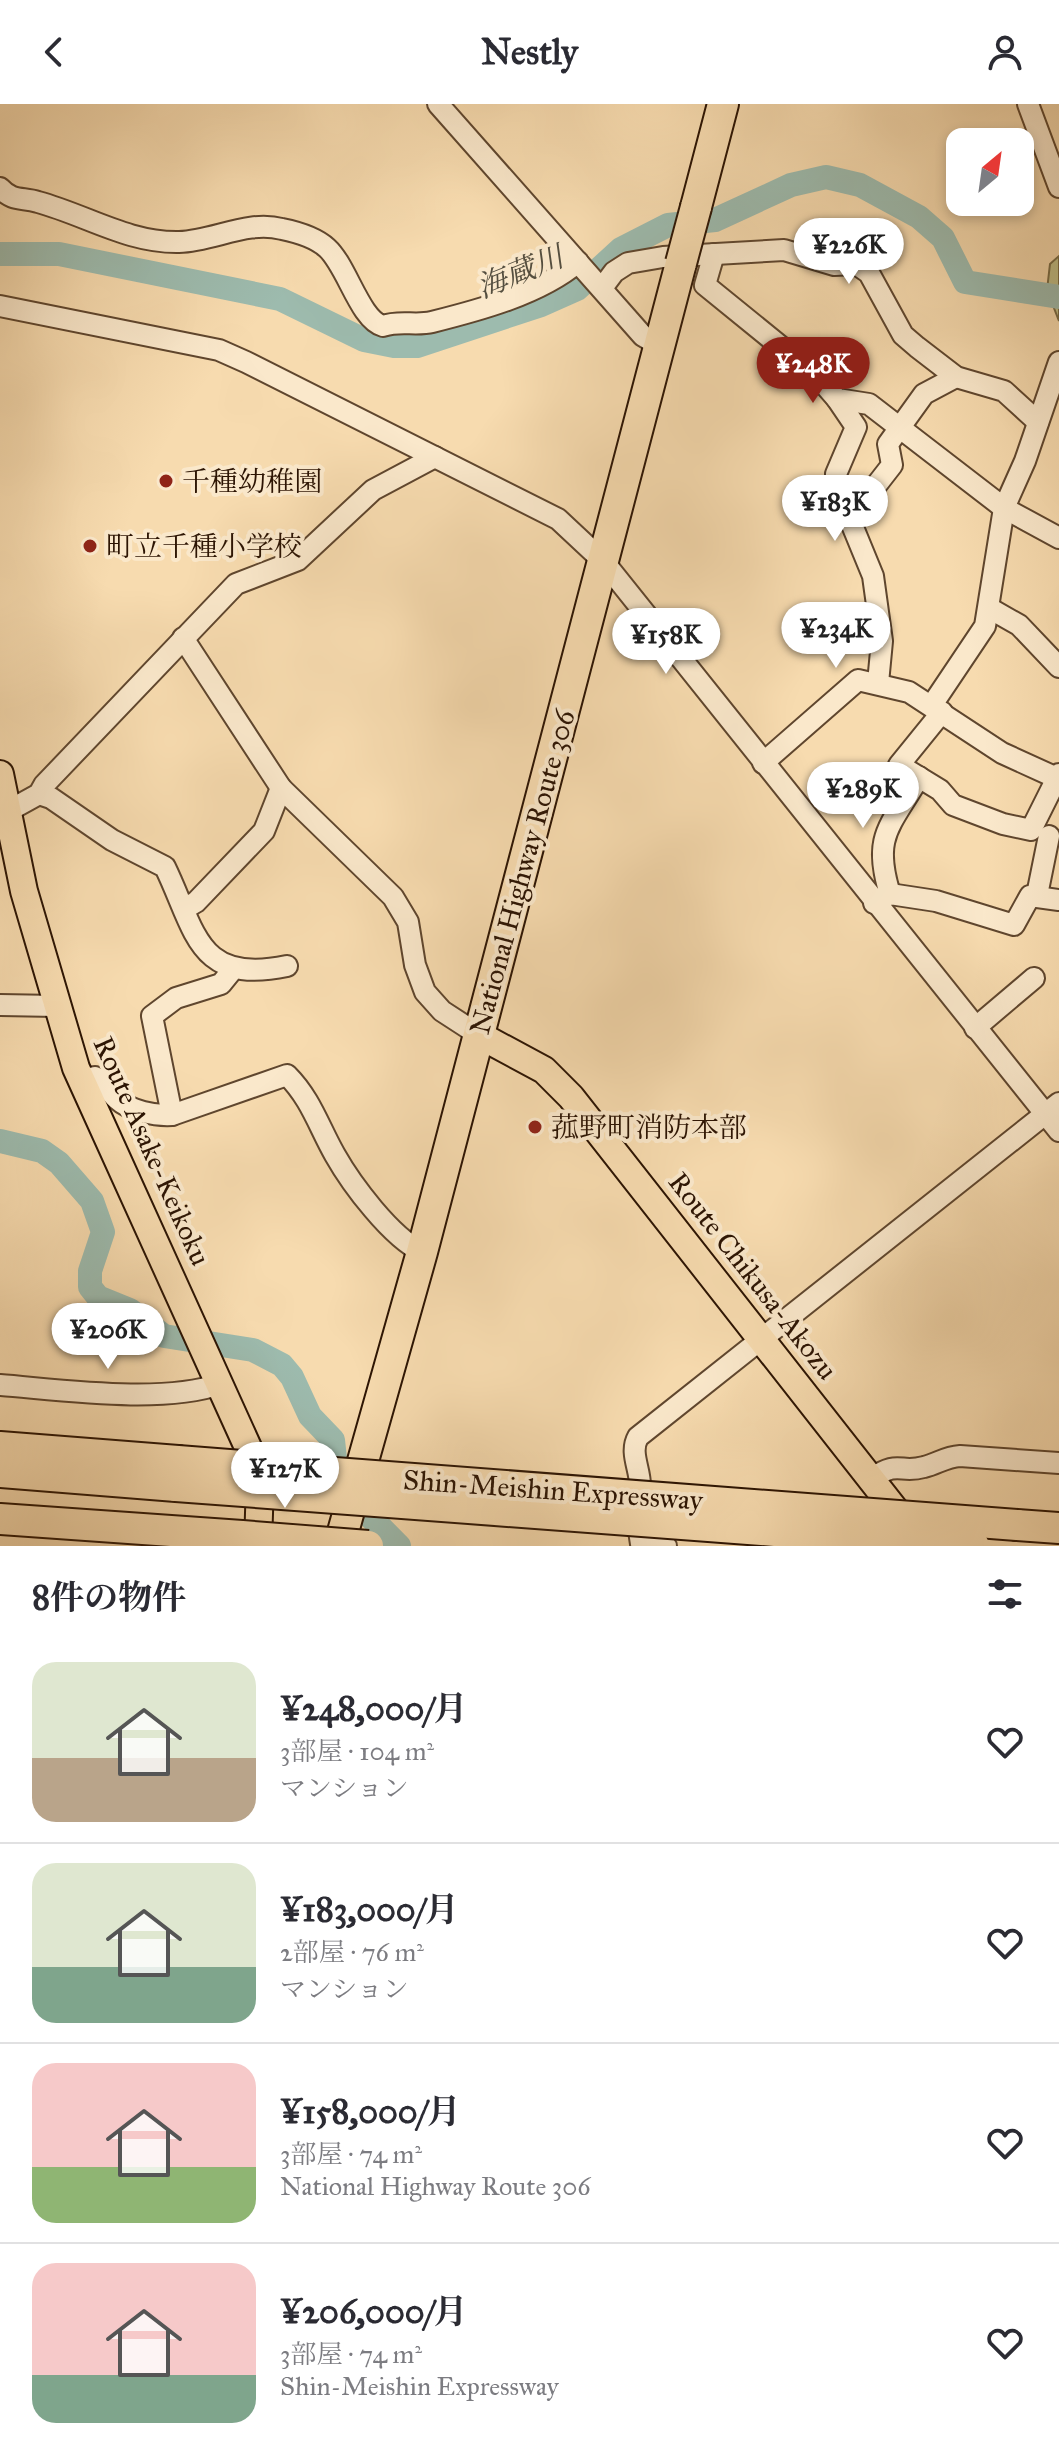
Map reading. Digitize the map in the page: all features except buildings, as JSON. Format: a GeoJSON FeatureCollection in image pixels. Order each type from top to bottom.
{"type":"FeatureCollection","features":[{"type":"Feature","properties":{"kind":"highway","name":"National Highway Route 306"},"geometry":{"type":"LineString","coordinates":[[339,1546],[422,1252],[723,104]]}},
{"type":"Feature","properties":{"kind":"highway","name":"Shin-Meishin Expressway"},"geometry":{"type":"LineString","coordinates":[[0,1447],[177,1474],[974,1546]]}},
{"type":"Feature","properties":{"kind":"highway","name":"Shin-Meishin Expressway"},"geometry":{"type":"LineString","coordinates":[[0,1472],[177,1474],[1059,1528]]}},
{"type":"Feature","properties":{"kind":"highway"},"geometry":{"type":"LineString","coordinates":[[0,1519],[250,1541],[368,1546]]}},
{"type":"Feature","properties":{"kind":"main road","name":"Route Asake-Keikoku"},"geometry":{"type":"LineString","coordinates":[[0,774],[24,891],[82,1080],[208,1355],[260,1481],[250,1541]]}},
{"type":"Feature","properties":{"kind":"main road","name":"Route Chikusa-Akozu"},"geometry":{"type":"LineString","coordinates":[[479,1035],[544,1070],[571,1097],[923,1546]]}},
{"type":"Feature","properties":{"kind":"street"},"geometry":{"type":"LineString","coordinates":[[438,104],[643,336],[660,346]]}},
{"type":"Feature","properties":{"kind":"street"},"geometry":{"type":"LineString","coordinates":[[1028,104],[1059,187]]}},
{"type":"Feature","properties":{"kind":"street"},"geometry":{"type":"LineString","coordinates":[[0,188],[17,200],[35,201],[119,232],[163,242],[197,240],[269,226],[303,235],[317,241],[335,257],[369,317],[383,326],[393,322],[429,323],[554,280],[580,264]]}},
{"type":"Feature","properties":{"kind":"street"},"geometry":{"type":"LineString","coordinates":[[601,286],[628,263],[714,254],[784,250],[834,265],[863,267],[903,335],[956,377],[1004,391],[1038,422]]}},
{"type":"Feature","properties":{"kind":"street"},"geometry":{"type":"LineString","coordinates":[[714,254],[705,285],[817,376],[856,427],[836,474],[846,511],[873,576],[882,641],[878,683]]}},
{"type":"Feature","properties":{"kind":"street"},"geometry":{"type":"LineString","coordinates":[[0,306],[219,350],[284,379],[558,519],[604,562],[763,763],[882,899],[975,1028],[1052,1109],[1059,1131]]}},
{"type":"Feature","properties":{"kind":"street"},"geometry":{"type":"LineString","coordinates":[[1046,835],[1003,824],[953,805],[940,790],[899,765],[985,626],[1004,508],[1025,461],[1059,362]]}},
{"type":"Feature","properties":{"kind":"street"},"geometry":{"type":"LineString","coordinates":[[846,511],[871,492],[892,465],[888,444],[924,394],[956,377]]}},
{"type":"Feature","properties":{"kind":"street"},"geometry":{"type":"LineString","coordinates":[[837,399],[869,404],[901,425],[1004,508],[1059,538]]}},
{"type":"Feature","properties":{"kind":"street"},"geometry":{"type":"LineString","coordinates":[[8,823],[39,794],[44,785],[236,584],[298,560],[373,490],[435,457]]}},
{"type":"Feature","properties":{"kind":"street"},"geometry":{"type":"LineString","coordinates":[[989,608],[1019,625],[1059,667]]}},
{"type":"Feature","properties":{"kind":"street"},"geometry":{"type":"LineString","coordinates":[[183,638],[281,788],[393,897],[408,922],[415,965],[425,992],[442,1011],[479,1035]]}},
{"type":"Feature","properties":{"kind":"street"},"geometry":{"type":"LineString","coordinates":[[763,763],[858,680],[909,692],[1002,753],[1058,777],[1037,895]]}},
{"type":"Feature","properties":{"kind":"street"},"geometry":{"type":"LineString","coordinates":[[882,899],[880,863],[883,839],[919,777]]}},
{"type":"Feature","properties":{"kind":"street"},"geometry":{"type":"LineString","coordinates":[[184,909],[196,902],[264,831],[281,788]]}},
{"type":"Feature","properties":{"kind":"street"},"geometry":{"type":"LineString","coordinates":[[39,794],[51,798],[112,840],[165,867],[189,925],[206,952],[234,968],[265,970],[287,966]]}},
{"type":"Feature","properties":{"kind":"street"},"geometry":{"type":"LineString","coordinates":[[882,899],[936,901],[1014,925],[1030,896],[1059,900]]}},
{"type":"Feature","properties":{"kind":"street"},"geometry":{"type":"LineString","coordinates":[[172,1115],[152,1016],[176,998],[221,984],[234,968]]}},
{"type":"Feature","properties":{"kind":"street"},"geometry":{"type":"LineString","coordinates":[[975,1028],[1034,978]]}},
{"type":"Feature","properties":{"kind":"street"},"geometry":{"type":"LineString","coordinates":[[0,1005],[57,1006]]}},
{"type":"Feature","properties":{"kind":"street"},"geometry":{"type":"LineString","coordinates":[[82,1080],[95,1077],[105,1082],[115,1097],[130,1108],[172,1115],[263,1084],[282,1074],[291,1080],[316,1113],[336,1158],[399,1238],[422,1252]]}},
{"type":"Feature","properties":{"kind":"street"},"geometry":{"type":"LineString","coordinates":[[666,1546],[641,1544],[636,1518],[641,1484],[635,1443],[1052,1109]]}},
{"type":"Feature","properties":{"kind":"street"},"geometry":{"type":"LineString","coordinates":[[0,1385],[124,1393],[198,1392],[220,1384]]}},
{"type":"Feature","properties":{"kind":"street"},"geometry":{"type":"LineString","coordinates":[[870,1479],[892,1466],[920,1469],[945,1457],[1059,1463]]}},
{"type":"Feature","properties":{"kind":"shaded area"},"geometry":{"type":"Polygon","coordinates":[[[1059,256],[1059,321],[1047,290],[1050,264],[1059,256]]]}},
{"type":"Feature","properties":{"kind":"waterway","name":"海蔵川"},"geometry":{"type":"LineString","coordinates":[[0,254],[59,254],[280,299],[364,340],[394,346],[417,346],[541,305],[577,289],[621,249],[668,225],[715,220],[791,185],[826,177],[860,185],[919,217],[943,238],[965,282],[1059,297]]}},
{"type":"Feature","properties":{"kind":"waterway"},"geometry":{"type":"LineString","coordinates":[[0,1141],[42,1151],[59,1163],[92,1201],[103,1232],[90,1271],[90,1287],[98,1297],[130,1310],[164,1336],[253,1350],[282,1365],[292,1377],[310,1416],[333,1440],[337,1478],[343,1489],[399,1546]]}},
{"type":"Feature","properties":{"kind":"place","name":"千種幼稚園"},"geometry":{"type":"Point","coordinates":[166,481]}},
{"type":"Feature","properties":{"kind":"place","name":"町立千種小学校"},"geometry":{"type":"Point","coordinates":[90,546]}},
{"type":"Feature","properties":{"kind":"place","name":"菰野町消防本部"},"geometry":{"type":"Point","coordinates":[535,1127]}}]}
